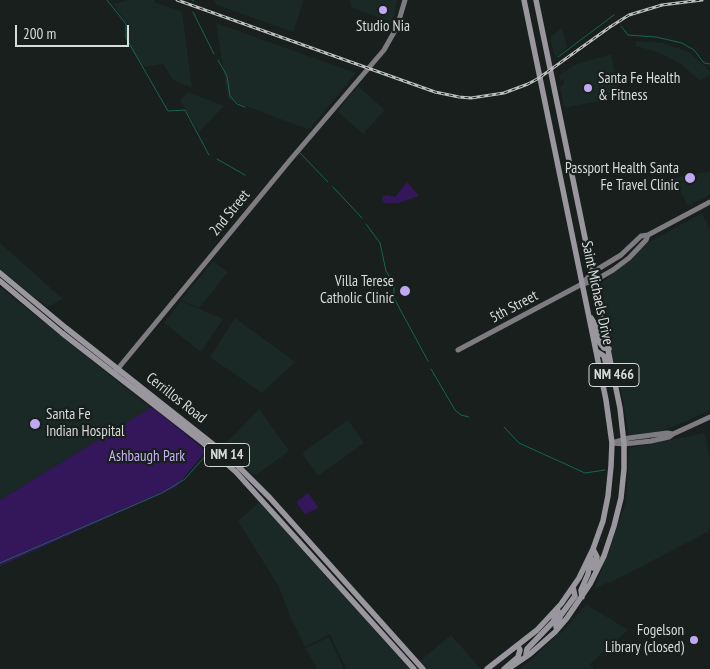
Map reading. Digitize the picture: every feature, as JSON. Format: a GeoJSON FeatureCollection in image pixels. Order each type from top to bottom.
{"type":"FeatureCollection","features":[{"type":"Feature","properties":{"kind":"main road","name":"Saint Michaels Drive"},"geometry":{"type":"LineString","coordinates":[[487,669],[537,630],[561,604],[573,587],[592,551],[603,520],[611,480],[612,443],[609,416],[524,0]]}},
{"type":"Feature","properties":{"kind":"main road","name":"Saint Michaels Drive"},"geometry":{"type":"LineString","coordinates":[[508,669],[527,656],[555,632],[590,584],[604,556],[618,513],[623,479],[624,442],[617,391],[536,0]]}},
{"type":"Feature","properties":{"kind":"main road","name":"Cerrillos Road"},"geometry":{"type":"LineString","coordinates":[[0,273],[236,472],[414,669]]}},
{"type":"Feature","properties":{"kind":"main road","name":"Cerrillos Road"},"geometry":{"type":"LineString","coordinates":[[0,281],[116,371],[218,446],[241,468],[423,669]]}},
{"type":"Feature","properties":{"kind":"main road"},"geometry":{"type":"LineString","coordinates":[[588,314],[596,326],[600,343],[604,348],[608,349]]}},
{"type":"Feature","properties":{"kind":"main road"},"geometry":{"type":"LineString","coordinates":[[596,351],[604,356],[608,372],[617,391]]}},
{"type":"Feature","properties":{"kind":"main road"},"geometry":{"type":"LineString","coordinates":[[590,584],[596,557],[592,551]]}},
{"type":"Feature","properties":{"kind":"main road"},"geometry":{"type":"LineString","coordinates":[[582,597],[580,590],[588,574],[592,551]]}},
{"type":"Feature","properties":{"kind":"main road"},"geometry":{"type":"LineString","coordinates":[[555,632],[561,615],[575,596],[573,587]]}},
{"type":"Feature","properties":{"kind":"main road"},"geometry":{"type":"LineString","coordinates":[[512,669],[527,656],[527,649],[553,622],[561,604]]}},
{"type":"Feature","properties":{"kind":"main road"},"geometry":{"type":"LineString","coordinates":[[504,669],[518,657],[520,650],[518,646]]}},
{"type":"Feature","properties":{"kind":"street","name":"2nd Street"},"geometry":{"type":"LineString","coordinates":[[116,371],[389,42],[397,27],[405,0]]}},
{"type":"Feature","properties":{"kind":"street","name":"5th Street"},"geometry":{"type":"LineString","coordinates":[[582,284],[593,272],[612,262],[640,236],[648,235],[710,202]]}},
{"type":"Feature","properties":{"kind":"street","name":"5th Street"},"geometry":{"type":"LineString","coordinates":[[458,350],[622,264],[646,240],[648,235]]}},
{"type":"Feature","properties":{"kind":"street"},"geometry":{"type":"LineString","coordinates":[[612,443],[667,433],[673,434],[710,417]]}},
{"type":"Feature","properties":{"kind":"shaded area"},"geometry":{"type":"Polygon","coordinates":[[[128,0],[155,0],[154,2],[182,12],[192,88],[173,80],[163,64],[144,67],[133,52],[126,35],[128,25],[113,4],[128,0]]]}},
{"type":"Feature","properties":{"kind":"shaded area"},"geometry":{"type":"Polygon","coordinates":[[[214,0],[304,0],[293,32],[217,5],[214,0]]]}},
{"type":"Feature","properties":{"kind":"shaded area"},"geometry":{"type":"Polygon","coordinates":[[[350,0],[397,0],[393,23],[351,7],[350,0]]]}},
{"type":"Feature","properties":{"kind":"shaded area"},"geometry":{"type":"Polygon","coordinates":[[[216,23],[356,73],[309,130],[228,99],[216,23]]]}},
{"type":"Feature","properties":{"kind":"shaded area"},"geometry":{"type":"Polygon","coordinates":[[[562,28],[567,48],[555,58],[550,37],[562,28]]]}},
{"type":"Feature","properties":{"kind":"shaded area"},"geometry":{"type":"Polygon","coordinates":[[[636,41],[663,43],[689,52],[710,71],[710,75],[700,81],[682,65],[660,53],[636,46],[636,41]]]}},
{"type":"Feature","properties":{"kind":"shaded area"},"geometry":{"type":"Polygon","coordinates":[[[611,54],[620,97],[564,108],[560,88],[564,84],[564,80],[560,80],[559,75],[577,64],[611,54]]]}},
{"type":"Feature","properties":{"kind":"shaded area"},"geometry":{"type":"Polygon","coordinates":[[[358,86],[385,110],[363,134],[337,111],[358,86]]]}},
{"type":"Feature","properties":{"kind":"shaded area"},"geometry":{"type":"Polygon","coordinates":[[[188,92],[224,106],[199,132],[180,100],[188,92]]]}},
{"type":"Feature","properties":{"kind":"shaded area"},"geometry":{"type":"Polygon","coordinates":[[[710,171],[710,195],[688,206],[673,178],[710,171]]]}},
{"type":"Feature","properties":{"kind":"shaded area"},"geometry":{"type":"Polygon","coordinates":[[[702,213],[710,229],[710,410],[664,430],[629,436],[619,379],[611,352],[601,283],[647,243],[702,213]]]}},
{"type":"Feature","properties":{"kind":"shaded area"},"geometry":{"type":"Polygon","coordinates":[[[0,243],[63,299],[47,307],[0,269],[0,243]]]}},
{"type":"Feature","properties":{"kind":"shaded area"},"geometry":{"type":"Polygon","coordinates":[[[213,261],[228,272],[199,308],[181,300],[213,261]]]}},
{"type":"Feature","properties":{"kind":"shaded area"},"geometry":{"type":"Polygon","coordinates":[[[0,287],[151,408],[0,500],[0,287]]]}},
{"type":"Feature","properties":{"kind":"shaded area"},"geometry":{"type":"Polygon","coordinates":[[[181,301],[223,319],[201,352],[164,323],[181,301]]]}},
{"type":"Feature","properties":{"kind":"shaded area"},"geometry":{"type":"Polygon","coordinates":[[[235,318],[295,362],[262,393],[210,357],[235,318]]]}},
{"type":"Feature","properties":{"kind":"shaded area"},"geometry":{"type":"Polygon","coordinates":[[[259,409],[288,449],[287,453],[256,475],[252,474],[223,446],[259,409]]]}},
{"type":"Feature","properties":{"kind":"shaded area"},"geometry":{"type":"Polygon","coordinates":[[[348,420],[364,443],[318,476],[302,453],[348,420]]]}},
{"type":"Feature","properties":{"kind":"shaded area"},"geometry":{"type":"Polygon","coordinates":[[[705,433],[710,461],[710,529],[708,532],[619,578],[595,588],[626,502],[629,448],[705,433]]]}},
{"type":"Feature","properties":{"kind":"shaded area"},"geometry":{"type":"Polygon","coordinates":[[[259,502],[409,669],[346,669],[330,634],[305,647],[289,614],[279,587],[238,521],[259,502]]]}},
{"type":"Feature","properties":{"kind":"shaded area"},"geometry":{"type":"Polygon","coordinates":[[[586,604],[628,630],[590,664],[594,669],[519,669],[560,632],[562,633],[586,604]]]}},
{"type":"Feature","properties":{"kind":"shaded area"},"geometry":{"type":"Polygon","coordinates":[[[451,635],[481,669],[428,669],[420,661],[451,635]]]}},
{"type":"Feature","properties":{"kind":"shaded area"},"geometry":{"type":"Polygon","coordinates":[[[329,637],[344,669],[317,669],[306,648],[329,637]]]}},
{"type":"Feature","properties":{"kind":"green space"},"geometry":{"type":"Polygon","coordinates":[[[407,182],[419,196],[398,203],[385,203],[382,200],[383,196],[387,195],[395,197],[407,182]]]}},
{"type":"Feature","properties":{"kind":"green space","name":"Ashbaugh Park"},"geometry":{"type":"Polygon","coordinates":[[[152,407],[206,451],[176,487],[0,566],[0,500],[152,407]]]}},
{"type":"Feature","properties":{"kind":"green space"},"geometry":{"type":"Polygon","coordinates":[[[308,493],[319,508],[305,514],[296,502],[308,493]]]}},
{"type":"Feature","properties":{"kind":"waterway"},"geometry":{"type":"LineString","coordinates":[[107,0],[126,24],[126,38],[168,111],[185,110],[209,155]]}},
{"type":"Feature","properties":{"kind":"waterway"},"geometry":{"type":"LineString","coordinates":[[193,12],[214,54]]}},
{"type":"Feature","properties":{"kind":"waterway"},"geometry":{"type":"LineString","coordinates":[[558,57],[614,15]]}},
{"type":"Feature","properties":{"kind":"waterway"},"geometry":{"type":"LineString","coordinates":[[621,26],[628,35],[656,37],[682,43],[694,50],[704,63],[710,64]]}},
{"type":"Feature","properties":{"kind":"waterway"},"geometry":{"type":"LineString","coordinates":[[218,60],[227,76],[230,96],[237,104],[245,107]]}},
{"type":"Feature","properties":{"kind":"waterway"},"geometry":{"type":"LineString","coordinates":[[300,153],[328,182]]}},
{"type":"Feature","properties":{"kind":"waterway"},"geometry":{"type":"LineString","coordinates":[[217,159],[245,175]]}},
{"type":"Feature","properties":{"kind":"waterway"},"geometry":{"type":"LineString","coordinates":[[333,187],[362,218]]}},
{"type":"Feature","properties":{"kind":"waterway"},"geometry":{"type":"LineString","coordinates":[[366,224],[380,243],[386,271],[394,284],[394,298],[428,361]]}},
{"type":"Feature","properties":{"kind":"waterway"},"geometry":{"type":"LineString","coordinates":[[431,369],[455,410],[461,415],[469,417]]}},
{"type":"Feature","properties":{"kind":"waterway"},"geometry":{"type":"LineString","coordinates":[[504,427],[519,443],[585,473],[605,470]]}},
{"type":"Feature","properties":{"kind":"waterway"},"geometry":{"type":"LineString","coordinates":[[0,563],[162,493],[185,479],[206,455]]}},
{"type":"Feature","properties":{"kind":"railway"},"geometry":{"type":"LineString","coordinates":[[177,0],[435,92],[471,98],[504,93],[528,84],[629,15],[662,5],[702,0]]}},
{"type":"Feature","properties":{"kind":"place","name":"Studio Nia"},"geometry":{"type":"Point","coordinates":[383,10]}},
{"type":"Feature","properties":{"kind":"place","name":"Santa Fe Health & Fitness"},"geometry":{"type":"Point","coordinates":[588,88]}},
{"type":"Feature","properties":{"kind":"place","name":"Passport Health Santa Fe Travel Clinic"},"geometry":{"type":"Point","coordinates":[690,178]}},
{"type":"Feature","properties":{"kind":"place","name":"Villa Terese Catholic Clinic"},"geometry":{"type":"Point","coordinates":[405,291]}},
{"type":"Feature","properties":{"kind":"place","name":"Santa Fe Indian Hospital"},"geometry":{"type":"Point","coordinates":[35,424]}},
{"type":"Feature","properties":{"kind":"place","name":"Fogelson Library (closed)"},"geometry":{"type":"Point","coordinates":[694,640]}}]}
